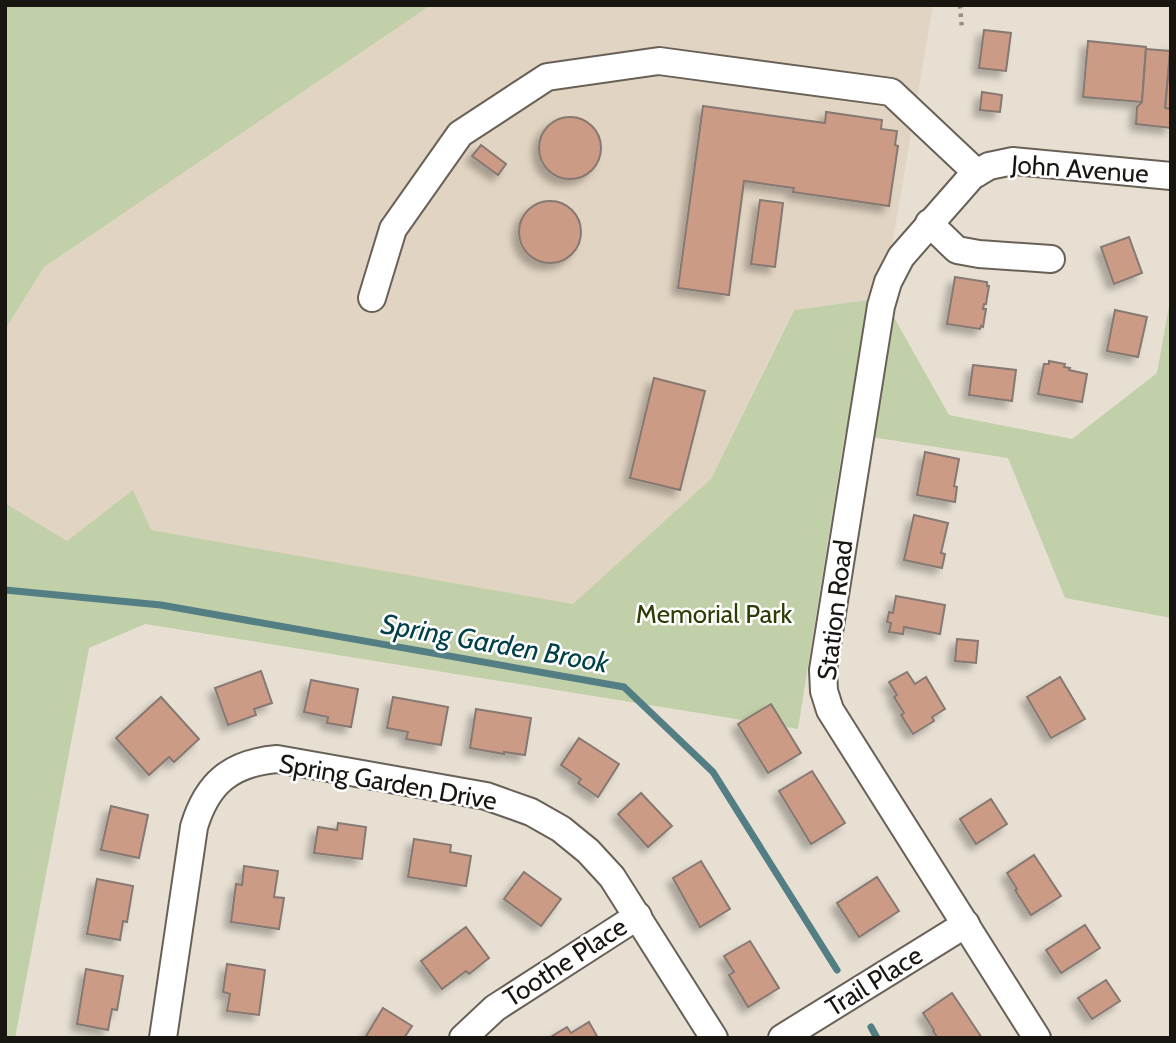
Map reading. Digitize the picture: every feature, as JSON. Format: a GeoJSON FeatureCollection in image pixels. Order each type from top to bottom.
{"type":"FeatureCollection","features":[{"type":"Feature","properties":{"kind":"street"},"geometry":{"type":"LineString","coordinates":[[372,298],[393,229],[460,134],[547,77],[659,61],[891,92],[977,173]]}},
{"type":"Feature","properties":{"kind":"street","name":"John Avenue"},"geometry":{"type":"LineString","coordinates":[[929,223],[977,173],[989,166],[1013,161],[1171,176]]}},
{"type":"Feature","properties":{"kind":"street"},"geometry":{"type":"LineString","coordinates":[[929,223],[957,250],[1051,259]]}},
{"type":"Feature","properties":{"kind":"street","name":"Station Road"},"geometry":{"type":"LineString","coordinates":[[929,223],[901,257],[888,282],[881,306],[823,670],[824,691],[830,710],[1037,1038]]}},
{"type":"Feature","properties":{"kind":"street","name":"Spring Garden Drive"},"geometry":{"type":"LineString","coordinates":[[163,1038],[194,827],[199,811],[222,778],[239,767],[257,761],[277,760],[486,796],[531,811],[561,829],[588,851],[612,877],[713,1038]]}},
{"type":"Feature","properties":{"kind":"street","name":"Toothe Place"},"geometry":{"type":"LineString","coordinates":[[463,1038],[495,1008],[638,916]]}},
{"type":"Feature","properties":{"kind":"street","name":"Trail Place"},"geometry":{"type":"LineString","coordinates":[[782,1038],[965,924]]}},
{"type":"Feature","properties":{"kind":"path"},"geometry":{"type":"LineString","coordinates":[[960,5],[962,29]]}},
{"type":"Feature","properties":{"kind":"shaded area"},"geometry":{"type":"Polygon","coordinates":[[[431,5],[933,5],[883,298],[793,310],[711,479],[573,605],[150,530],[67,541],[5,503],[5,330],[44,267],[431,5]]]}},
{"type":"Feature","properties":{"kind":"green space"},"geometry":{"type":"Polygon","coordinates":[[[5,5],[431,5],[44,267],[5,330],[5,5]]]}},
{"type":"Feature","properties":{"kind":"green space","name":"Memorial Park"},"geometry":{"type":"Polygon","coordinates":[[[1171,295],[1171,618],[1065,598],[1008,458],[845,433],[798,729],[145,624],[89,648],[15,1038],[5,1038],[5,503],[67,541],[133,490],[151,530],[573,604],[711,479],[794,310],[883,298],[949,415],[1072,439],[1157,373],[1171,295]]]}},
{"type":"Feature","properties":{"kind":"building"},"geometry":{"type":"Polygon","coordinates":[[[984,30],[1011,33],[1006,71],[979,68],[984,30]]]}},
{"type":"Feature","properties":{"kind":"building"},"geometry":{"type":"Polygon","coordinates":[[[1088,41],[1146,47],[1142,102],[1083,97],[1088,41]]]}},
{"type":"Feature","properties":{"kind":"building"},"geometry":{"type":"Polygon","coordinates":[[[1171,42],[1171,109],[1165,108],[1171,42]]]}},
{"type":"Feature","properties":{"kind":"building"},"geometry":{"type":"Polygon","coordinates":[[[1146,49],[1170,51],[1165,108],[1171,109],[1171,128],[1136,124],[1137,107],[1142,102],[1146,49]]]}},
{"type":"Feature","properties":{"kind":"building"},"geometry":{"type":"Polygon","coordinates":[[[982,92],[1002,95],[1000,112],[980,110],[982,92]]]}},
{"type":"Feature","properties":{"kind":"building"},"geometry":{"type":"Polygon","coordinates":[[[703,106],[825,123],[826,112],[882,120],[881,129],[897,131],[895,145],[898,146],[889,206],[793,192],[794,188],[744,181],[729,295],[678,288],[703,106]]]}},
{"type":"Feature","properties":{"kind":"building"},"geometry":{"type":"Polygon","coordinates":[[[564,117],[576,117],[592,126],[599,136],[599,160],[592,170],[576,179],[564,179],[553,174],[544,165],[539,154],[539,142],[544,131],[553,122],[564,117]]]}},
{"type":"Feature","properties":{"kind":"building"},"geometry":{"type":"Polygon","coordinates":[[[481,145],[506,164],[498,175],[472,156],[481,145]]]}},
{"type":"Feature","properties":{"kind":"building"},"geometry":{"type":"Polygon","coordinates":[[[760,200],[783,203],[775,267],[751,264],[760,200]]]}},
{"type":"Feature","properties":{"kind":"building"},"geometry":{"type":"Polygon","coordinates":[[[544,201],[556,201],[572,210],[579,220],[579,244],[572,254],[556,263],[544,263],[533,258],[524,249],[519,238],[519,226],[524,215],[533,206],[544,201]]]}},
{"type":"Feature","properties":{"kind":"building"},"geometry":{"type":"Polygon","coordinates":[[[1129,237],[1142,273],[1114,284],[1101,247],[1129,237]]]}},
{"type":"Feature","properties":{"kind":"building"},"geometry":{"type":"Polygon","coordinates":[[[955,277],[987,282],[989,286],[983,309],[986,309],[983,327],[980,329],[947,324],[955,277]]]}},
{"type":"Feature","properties":{"kind":"building"},"geometry":{"type":"Polygon","coordinates":[[[1115,310],[1147,317],[1138,357],[1107,351],[1115,310]]]}},
{"type":"Feature","properties":{"kind":"building"},"geometry":{"type":"Polygon","coordinates":[[[1049,361],[1065,364],[1064,367],[1070,368],[1069,370],[1087,374],[1082,402],[1038,394],[1044,364],[1049,364],[1049,361]]]}},
{"type":"Feature","properties":{"kind":"building"},"geometry":{"type":"Polygon","coordinates":[[[973,365],[1016,370],[1012,401],[969,395],[973,365]]]}},
{"type":"Feature","properties":{"kind":"building"},"geometry":{"type":"Polygon","coordinates":[[[654,378],[705,391],[680,490],[630,478],[654,378]]]}},
{"type":"Feature","properties":{"kind":"building"},"geometry":{"type":"Polygon","coordinates":[[[925,452],[959,459],[954,486],[957,487],[955,502],[917,495],[925,452]]]}},
{"type":"Feature","properties":{"kind":"building"},"geometry":{"type":"Polygon","coordinates":[[[914,515],[948,523],[941,553],[945,554],[942,568],[904,560],[914,515]]]}},
{"type":"Feature","properties":{"kind":"building"},"geometry":{"type":"Polygon","coordinates":[[[896,596],[945,605],[940,634],[904,627],[903,634],[889,632],[891,623],[887,622],[889,612],[893,613],[896,596]]]}},
{"type":"Feature","properties":{"kind":"building"},"geometry":{"type":"Polygon","coordinates":[[[957,639],[978,641],[976,663],[955,661],[957,639]]]}},
{"type":"Feature","properties":{"kind":"building"},"geometry":{"type":"Polygon","coordinates":[[[261,671],[272,703],[254,709],[256,715],[228,725],[215,688],[261,671]]]}},
{"type":"Feature","properties":{"kind":"building"},"geometry":{"type":"Polygon","coordinates":[[[907,672],[915,684],[926,677],[945,709],[932,717],[934,721],[913,734],[901,715],[904,713],[889,682],[907,672]]]}},
{"type":"Feature","properties":{"kind":"building"},"geometry":{"type":"Polygon","coordinates":[[[1060,677],[1085,719],[1051,738],[1027,697],[1060,677]]]}},
{"type":"Feature","properties":{"kind":"building"},"geometry":{"type":"Polygon","coordinates":[[[311,680],[358,689],[351,727],[327,723],[328,717],[304,712],[311,680]]]}},
{"type":"Feature","properties":{"kind":"building"},"geometry":{"type":"Polygon","coordinates":[[[161,697],[199,739],[174,762],[169,757],[149,775],[116,738],[161,697]]]}},
{"type":"Feature","properties":{"kind":"building"},"geometry":{"type":"Polygon","coordinates":[[[393,697],[448,707],[441,745],[406,739],[408,732],[387,728],[393,697]]]}},
{"type":"Feature","properties":{"kind":"building"},"geometry":{"type":"Polygon","coordinates":[[[771,704],[801,753],[768,773],[738,724],[771,704]]]}},
{"type":"Feature","properties":{"kind":"building"},"geometry":{"type":"Polygon","coordinates":[[[476,709],[531,718],[525,755],[470,748],[476,709]]]}},
{"type":"Feature","properties":{"kind":"building"},"geometry":{"type":"Polygon","coordinates":[[[579,738],[619,764],[598,797],[578,783],[581,779],[561,765],[579,738]]]}},
{"type":"Feature","properties":{"kind":"building"},"geometry":{"type":"Polygon","coordinates":[[[812,771],[845,823],[811,844],[779,791],[812,771]]]}},
{"type":"Feature","properties":{"kind":"building"},"geometry":{"type":"Polygon","coordinates":[[[641,793],[672,826],[648,847],[618,814],[641,793]]]}},
{"type":"Feature","properties":{"kind":"building"},"geometry":{"type":"Polygon","coordinates":[[[991,799],[1007,824],[976,844],[960,819],[991,799]]]}},
{"type":"Feature","properties":{"kind":"building"},"geometry":{"type":"Polygon","coordinates":[[[111,806],[148,815],[139,858],[101,850],[111,806]]]}},
{"type":"Feature","properties":{"kind":"building"},"geometry":{"type":"Polygon","coordinates":[[[338,823],[366,827],[362,859],[314,853],[318,827],[337,830],[338,823]]]}},
{"type":"Feature","properties":{"kind":"building"},"geometry":{"type":"Polygon","coordinates":[[[414,839],[451,845],[450,852],[471,856],[466,886],[408,877],[414,839]]]}},
{"type":"Feature","properties":{"kind":"building"},"geometry":{"type":"Polygon","coordinates":[[[1034,855],[1061,896],[1031,915],[1007,873],[1034,855]]]}},
{"type":"Feature","properties":{"kind":"building"},"geometry":{"type":"Polygon","coordinates":[[[701,861],[730,909],[700,927],[673,878],[701,861]]]}},
{"type":"Feature","properties":{"kind":"building"},"geometry":{"type":"Polygon","coordinates":[[[244,866],[278,871],[274,897],[284,898],[279,929],[231,922],[236,884],[242,885],[244,866]]]}},
{"type":"Feature","properties":{"kind":"building"},"geometry":{"type":"Polygon","coordinates":[[[524,872],[561,899],[541,926],[504,899],[524,872]]]}},
{"type":"Feature","properties":{"kind":"building"},"geometry":{"type":"Polygon","coordinates":[[[877,877],[899,911],[859,937],[837,903],[877,877]]]}},
{"type":"Feature","properties":{"kind":"building"},"geometry":{"type":"Polygon","coordinates":[[[97,879],[133,886],[127,922],[123,921],[120,940],[87,934],[97,879]]]}},
{"type":"Feature","properties":{"kind":"building"},"geometry":{"type":"Polygon","coordinates":[[[1085,925],[1100,948],[1061,973],[1046,950],[1085,925]]]}},
{"type":"Feature","properties":{"kind":"building"},"geometry":{"type":"Polygon","coordinates":[[[466,927],[489,958],[469,974],[466,971],[442,989],[421,961],[466,927]]]}},
{"type":"Feature","properties":{"kind":"building"},"geometry":{"type":"Polygon","coordinates":[[[750,941],[779,988],[748,1007],[729,975],[734,972],[724,956],[750,941]]]}},
{"type":"Feature","properties":{"kind":"building"},"geometry":{"type":"Polygon","coordinates":[[[227,964],[265,970],[259,1015],[227,1011],[230,994],[223,992],[227,964]]]}},
{"type":"Feature","properties":{"kind":"building"},"geometry":{"type":"Polygon","coordinates":[[[86,969],[123,976],[117,1010],[112,1009],[108,1030],[77,1024],[86,969]]]}},
{"type":"Feature","properties":{"kind":"building"},"geometry":{"type":"Polygon","coordinates":[[[1106,980],[1120,1001],[1092,1019],[1078,998],[1106,980]]]}},
{"type":"Feature","properties":{"kind":"building"},"geometry":{"type":"Polygon","coordinates":[[[952,993],[982,1038],[938,1038],[933,1031],[923,1013],[952,993]]]}},
{"type":"Feature","properties":{"kind":"building"},"geometry":{"type":"Polygon","coordinates":[[[383,1008],[412,1026],[404,1038],[365,1038],[383,1008]]]}},
{"type":"Feature","properties":{"kind":"building"},"geometry":{"type":"Polygon","coordinates":[[[589,1022],[598,1038],[549,1038],[567,1027],[571,1033],[589,1022]]]}},
{"type":"Feature","properties":{"kind":"waterway","name":"Spring Garden Brook"},"geometry":{"type":"LineString","coordinates":[[5,590],[161,605],[624,687],[713,772],[837,970]]}},
{"type":"Feature","properties":{"kind":"waterway","name":"Spring Garden Brook"},"geometry":{"type":"LineString","coordinates":[[871,1027],[877,1038]]}}]}
